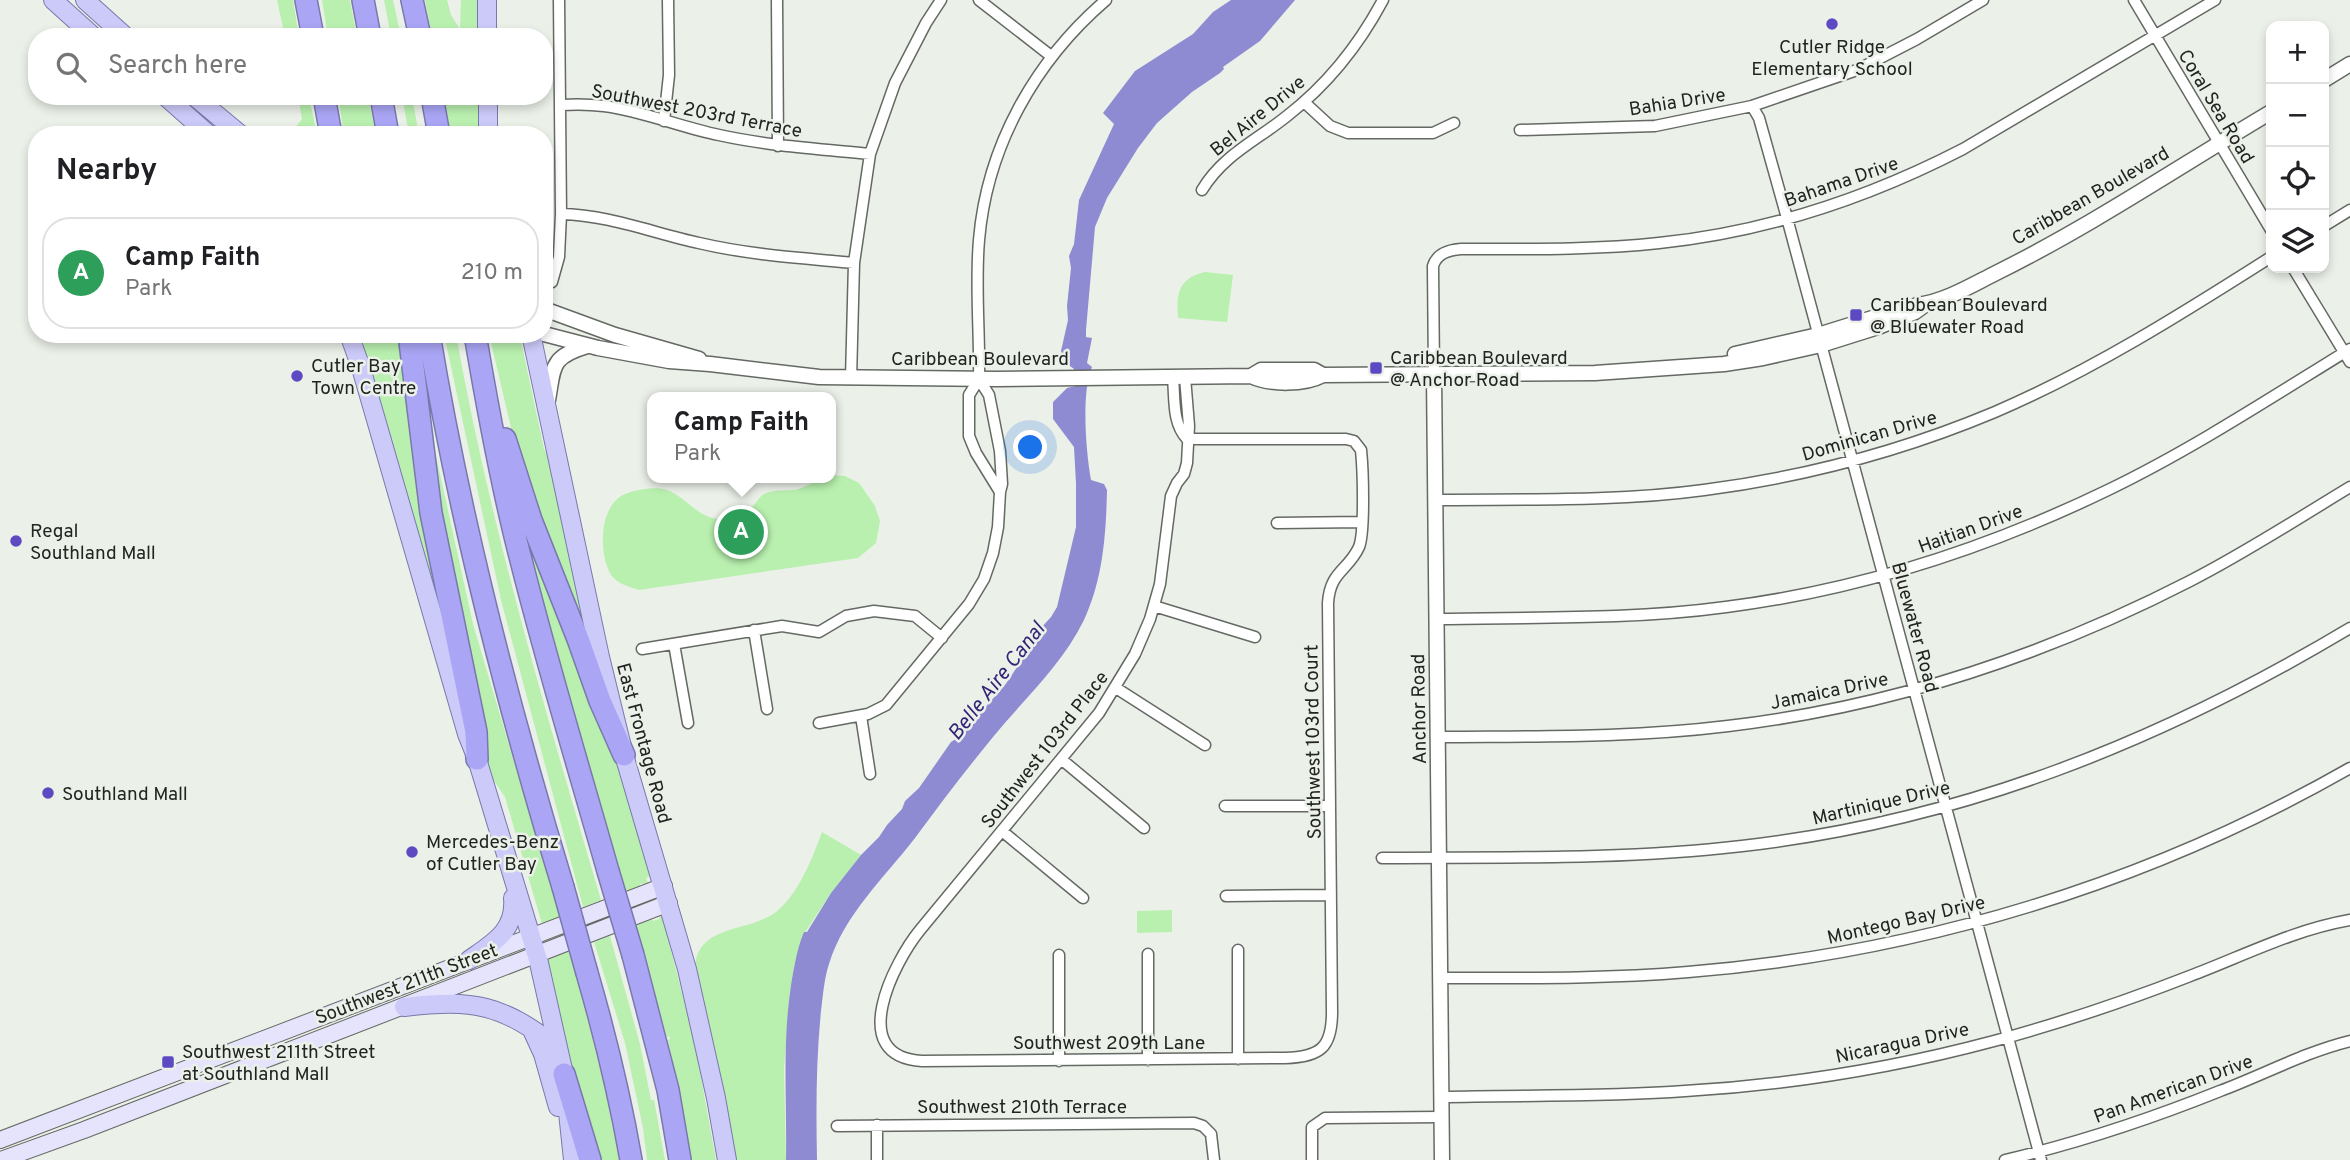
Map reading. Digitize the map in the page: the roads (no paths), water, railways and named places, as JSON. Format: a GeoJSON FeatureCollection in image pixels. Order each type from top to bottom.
{"type":"FeatureCollection","features":[{"type":"Feature","properties":{"kind":"highway"},"geometry":{"type":"LineString","coordinates":[[306,0],[311,28]]}},
{"type":"Feature","properties":{"kind":"highway"},"geometry":{"type":"LineString","coordinates":[[363,0],[368,28]]}},
{"type":"Feature","properties":{"kind":"highway"},"geometry":{"type":"LineString","coordinates":[[412,0],[418,28]]}},
{"type":"Feature","properties":{"kind":"highway"},"geometry":{"type":"LineString","coordinates":[[326,105],[330,126]]}},
{"type":"Feature","properties":{"kind":"highway"},"geometry":{"type":"LineString","coordinates":[[383,105],[386,126]]}},
{"type":"Feature","properties":{"kind":"highway"},"geometry":{"type":"LineString","coordinates":[[434,105],[437,126]]}},
{"type":"Feature","properties":{"kind":"highway"},"geometry":{"type":"LineString","coordinates":[[410,343],[428,493],[476,732],[477,759]]}},
{"type":"Feature","properties":{"kind":"highway"},"geometry":{"type":"LineString","coordinates":[[431,343],[447,435],[477,570],[531,781],[606,1039],[631,1160]]}},
{"type":"Feature","properties":{"kind":"highway"},"geometry":{"type":"LineString","coordinates":[[477,343],[531,520],[600,701],[624,755]]}},
{"type":"Feature","properties":{"kind":"highway"},"geometry":{"type":"LineString","coordinates":[[477,343],[490,423],[522,564],[633,955],[662,1065],[680,1160]]}},
{"type":"Feature","properties":{"kind":"highway"},"geometry":{"type":"LineString","coordinates":[[564,1074],[590,1160]]}},
{"type":"Feature","properties":{"kind":"main road"},"geometry":{"type":"LineString","coordinates":[[53,0],[84,28]]}},
{"type":"Feature","properties":{"kind":"main road"},"geometry":{"type":"LineString","coordinates":[[85,0],[114,28]]}},
{"type":"Feature","properties":{"kind":"main road"},"geometry":{"type":"LineString","coordinates":[[487,0],[487,28]]}},
{"type":"Feature","properties":{"kind":"main road"},"geometry":{"type":"LineString","coordinates":[[180,105],[200,126]]}},
{"type":"Feature","properties":{"kind":"main road"},"geometry":{"type":"LineString","coordinates":[[205,105],[230,126]]}},
{"type":"Feature","properties":{"kind":"main road"},"geometry":{"type":"LineString","coordinates":[[488,105],[488,126]]}},
{"type":"Feature","properties":{"kind":"main road"},"geometry":{"type":"LineString","coordinates":[[352,343],[467,734],[477,759],[533,947],[564,1074],[571,1160]]}},
{"type":"Feature","properties":{"kind":"main road"},"geometry":{"type":"LineString","coordinates":[[359,343],[361,368]]}},
{"type":"Feature","properties":{"kind":"main road","name":"East Frontage Road"},"geometry":{"type":"LineString","coordinates":[[533,343],[589,608],[624,755],[687,969],[727,1160]]}},
{"type":"Feature","properties":{"kind":"main road"},"geometry":{"type":"LineString","coordinates":[[469,960],[497,941],[506,930],[513,913],[514,884]]}},
{"type":"Feature","properties":{"kind":"main road","name":"Southwest 211th Street"},"geometry":{"type":"LineString","coordinates":[[1,1160],[404,1007],[533,947],[666,895]]}},
{"type":"Feature","properties":{"kind":"main road","name":"Southwest 211th Street"},"geometry":{"type":"LineString","coordinates":[[0,1140],[469,960],[533,947]]}},
{"type":"Feature","properties":{"kind":"main road"},"geometry":{"type":"LineString","coordinates":[[404,1007],[438,1003],[467,1004],[495,1010],[531,1027],[558,1048]]}},
{"type":"Feature","properties":{"kind":"main road"},"geometry":{"type":"LineString","coordinates":[[531,1027],[554,1089],[571,1160]]}},
{"type":"Feature","properties":{"kind":"street"},"geometry":{"type":"LineString","coordinates":[[553,276],[559,257],[561,214],[559,0]]}},
{"type":"Feature","properties":{"kind":"street"},"geometry":{"type":"LineString","coordinates":[[664,121],[669,75],[668,0]]}},
{"type":"Feature","properties":{"kind":"street"},"geometry":{"type":"LineString","coordinates":[[777,0],[778,146]]}},
{"type":"Feature","properties":{"kind":"street"},"geometry":{"type":"LineString","coordinates":[[851,379],[854,263],[870,153],[895,83],[941,0]]}},
{"type":"Feature","properties":{"kind":"street"},"geometry":{"type":"LineString","coordinates":[[979,0],[1051,55]]}},
{"type":"Feature","properties":{"kind":"street"},"geometry":{"type":"LineString","coordinates":[[819,723],[875,713],[886,705],[969,604],[984,579],[997,536],[1002,484],[1000,450],[989,395],[979,379],[979,247],[989,182],[1013,117],[1051,55],[1080,22],[1106,0]]}},
{"type":"Feature","properties":{"kind":"street","name":"Bel Aire Drive"},"geometry":{"type":"LineString","coordinates":[[1202,190],[1226,159],[1279,122],[1323,84],[1352,50],[1383,0]]}},
{"type":"Feature","properties":{"kind":"street","name":"Bahia Drive"},"geometry":{"type":"LineString","coordinates":[[1520,130],[1655,126],[1752,106],[1857,70],[1983,0]]}},
{"type":"Feature","properties":{"kind":"street","name":"Coral Sea Road"},"geometry":{"type":"LineString","coordinates":[[2134,0],[2266,222]]}},
{"type":"Feature","properties":{"kind":"street","name":"Bahama Drive"},"geometry":{"type":"LineString","coordinates":[[1437,258],[1456,249],[1587,248],[1660,243],[1723,233],[1854,199],[1929,167],[1995,132],[2215,0]]}},
{"type":"Feature","properties":{"kind":"street"},"geometry":{"type":"LineString","coordinates":[[2329,77],[2350,64]]}},
{"type":"Feature","properties":{"kind":"street"},"geometry":{"type":"LineString","coordinates":[[1304,102],[1330,126],[1348,133],[1433,133],[1454,122]]}},
{"type":"Feature","properties":{"kind":"street","name":"Southwest 203rd Terrace"},"geometry":{"type":"LineString","coordinates":[[560,105],[605,106],[709,133],[778,146],[870,153]]}},
{"type":"Feature","properties":{"kind":"street","name":"Bluewater Road"},"geometry":{"type":"LineString","coordinates":[[1752,106],[1759,118],[1787,218],[2040,1156]]}},
{"type":"Feature","properties":{"kind":"street","name":"Caribbean Boulevard"},"geometry":{"type":"LineString","coordinates":[[553,336],[669,361],[851,379],[1251,376],[1263,381],[1312,381],[1323,375],[1604,373],[1724,364],[1763,358],[1820,340],[1878,327],[1915,312],[1926,304],[1978,282],[2040,250],[2266,115]]}},
{"type":"Feature","properties":{"kind":"street"},"geometry":{"type":"LineString","coordinates":[[2329,223],[2350,210]]}},
{"type":"Feature","properties":{"kind":"street"},"geometry":{"type":"LineString","coordinates":[[561,214],[598,217],[672,237],[745,252],[854,263]]}},
{"type":"Feature","properties":{"kind":"street","name":"Anchor Road"},"geometry":{"type":"LineString","coordinates":[[1437,258],[1433,269],[1442,1160]]}},
{"type":"Feature","properties":{"kind":"street","name":"Dominican Drive"},"geometry":{"type":"LineString","coordinates":[[1435,500],[1587,499],[1668,494],[1773,479],[1852,461],[1938,434],[2004,408],[2057,383],[2266,260]]}},
{"type":"Feature","properties":{"kind":"street"},"geometry":{"type":"LineString","coordinates":[[2296,273],[2348,354]]}},
{"type":"Feature","properties":{"kind":"street","name":"Caribbean Boulevard"},"geometry":{"type":"LineString","coordinates":[[553,312],[607,332],[691,354],[710,363]]}},
{"type":"Feature","properties":{"kind":"street"},"geometry":{"type":"LineString","coordinates":[[547,408],[551,376],[556,365],[567,354],[588,345]]}},
{"type":"Feature","properties":{"kind":"street","name":"Haitian Drive"},"geometry":{"type":"LineString","coordinates":[[1436,618],[1589,617],[1694,611],[1794,596],[1883,575],[1986,542],[2062,512],[2188,446],[2348,354]]}},
{"type":"Feature","properties":{"kind":"street","name":"Southwest 103rd Place"},"geometry":{"type":"LineString","coordinates":[[896,1053],[887,1043],[881,1022],[885,996],[895,968],[913,940],[1099,713],[1136,654],[1154,606],[1166,551],[1171,496],[1186,469],[1189,426],[1179,378]]}},
{"type":"Feature","properties":{"kind":"street"},"geometry":{"type":"LineString","coordinates":[[979,379],[969,395],[970,436],[973,448],[1000,492]]}},
{"type":"Feature","properties":{"kind":"street"},"geometry":{"type":"LineString","coordinates":[[969,418],[992,415]]}},
{"type":"Feature","properties":{"kind":"street","name":"Southwest 103rd Court"},"geometry":{"type":"LineString","coordinates":[[1187,439],[1342,438],[1357,443],[1362,455],[1360,545],[1335,577],[1329,596],[1332,1031],[1329,1041],[1322,1048]]}},
{"type":"Feature","properties":{"kind":"street","name":"Jamaica Drive"},"geometry":{"type":"LineString","coordinates":[[1437,737],[1597,736],[1720,727],[1809,714],[1914,689],[2048,645],[2133,609],[2210,570],[2350,488]]}},
{"type":"Feature","properties":{"kind":"street"},"geometry":{"type":"LineString","coordinates":[[1277,523],[1362,522]]}},
{"type":"Feature","properties":{"kind":"street"},"geometry":{"type":"LineString","coordinates":[[1154,606],[1255,637]]}},
{"type":"Feature","properties":{"kind":"street"},"geometry":{"type":"LineString","coordinates":[[642,649],[785,626],[819,632],[846,616],[880,611],[915,616],[942,638]]}},
{"type":"Feature","properties":{"kind":"street","name":"Martinique Drive"},"geometry":{"type":"LineString","coordinates":[[1382,858],[1601,856],[1706,850],[1810,836],[1885,821],[1946,806],[2050,773],[2143,737],[2253,684],[2350,628]]}},
{"type":"Feature","properties":{"kind":"street"},"geometry":{"type":"LineString","coordinates":[[754,630],[767,709]]}},
{"type":"Feature","properties":{"kind":"street"},"geometry":{"type":"LineString","coordinates":[[674,644],[688,723]]}},
{"type":"Feature","properties":{"kind":"street"},"geometry":{"type":"LineString","coordinates":[[1116,688],[1205,745]]}},
{"type":"Feature","properties":{"kind":"street"},"geometry":{"type":"LineString","coordinates":[[860,716],[870,774]]}},
{"type":"Feature","properties":{"kind":"street"},"geometry":{"type":"LineString","coordinates":[[1061,760],[1144,828]]}},
{"type":"Feature","properties":{"kind":"street","name":"Montego Bay Drive"},"geometry":{"type":"LineString","coordinates":[[1439,978],[1625,976],[1717,970],[1905,941],[1977,923],[2082,890],[2171,856],[2243,824],[2350,768]]}},
{"type":"Feature","properties":{"kind":"street"},"geometry":{"type":"LineString","coordinates":[[1224,806],[1331,806]]}},
{"type":"Feature","properties":{"kind":"street"},"geometry":{"type":"LineString","coordinates":[[1002,831],[1083,898]]}},
{"type":"Feature","properties":{"kind":"street"},"geometry":{"type":"LineString","coordinates":[[1226,896],[1331,895]]}},
{"type":"Feature","properties":{"kind":"street","name":"Nicaragua Drive"},"geometry":{"type":"LineString","coordinates":[[1441,1097],[1621,1095],[1725,1088],[1885,1066],[2008,1037],[2131,999],[2285,937],[2350,920]]}},
{"type":"Feature","properties":{"kind":"street"},"geometry":{"type":"LineString","coordinates":[[1238,950],[1238,1059]]}},
{"type":"Feature","properties":{"kind":"street"},"geometry":{"type":"LineString","coordinates":[[1148,954],[1148,1060]]}},
{"type":"Feature","properties":{"kind":"street"},"geometry":{"type":"LineString","coordinates":[[1059,955],[1059,1060]]}},
{"type":"Feature","properties":{"kind":"street","name":"Pan American Drive"},"geometry":{"type":"LineString","coordinates":[[2005,1160],[2040,1156],[2195,1101],[2313,1053],[2350,1041]]}},
{"type":"Feature","properties":{"kind":"street","name":"Southwest 209th Lane"},"geometry":{"type":"LineString","coordinates":[[896,1053],[911,1060],[922,1061],[1238,1059],[1292,1058],[1322,1048]]}},
{"type":"Feature","properties":{"kind":"street"},"geometry":{"type":"LineString","coordinates":[[1312,1160],[1311,1130],[1320,1120],[1338,1117],[1441,1117]]}},
{"type":"Feature","properties":{"kind":"street","name":"Southwest 210th Terrace"},"geometry":{"type":"LineString","coordinates":[[837,1125],[1190,1122],[1206,1128],[1213,1138],[1214,1160]]}},
{"type":"Feature","properties":{"kind":"street"},"geometry":{"type":"LineString","coordinates":[[877,1125],[877,1160]]}},
{"type":"Feature","properties":{"kind":"place","name":"Cutler Ridge Elementary School"},"geometry":{"type":"Point","coordinates":[1832,24]}},
{"type":"Feature","properties":{"kind":"place","name":"Caribbean Boulevard @ Bluewater Road"},"geometry":{"type":"Point","coordinates":[1856,315]}},
{"type":"Feature","properties":{"kind":"place","name":"Caribbean Boulevard @ Anchor Road"},"geometry":{"type":"Point","coordinates":[1376,368]}},
{"type":"Feature","properties":{"kind":"place","name":"Cutler Bay Town Centre"},"geometry":{"type":"Point","coordinates":[297,376]}},
{"type":"Feature","properties":{"kind":"place","name":"Camp Faith"},"geometry":{"type":"Point","coordinates":[741,532]}},
{"type":"Feature","properties":{"kind":"place","name":"Regal Southland Mall"},"geometry":{"type":"Point","coordinates":[16,541]}},
{"type":"Feature","properties":{"kind":"place","name":"Southland Mall"},"geometry":{"type":"Point","coordinates":[48,793]}},
{"type":"Feature","properties":{"kind":"place","name":"Mercedes-Benz of Cutler Bay"},"geometry":{"type":"Point","coordinates":[412,852]}},
{"type":"Feature","properties":{"kind":"place","name":"Southwest 211th Street at Southland Mall"},"geometry":{"type":"Point","coordinates":[168,1062]}},
{"type":"Feature","properties":{"kind":"water label","name":"Belle Aire Canal"},"geometry":{"type":"Point","coordinates":[996,681]}}]}
